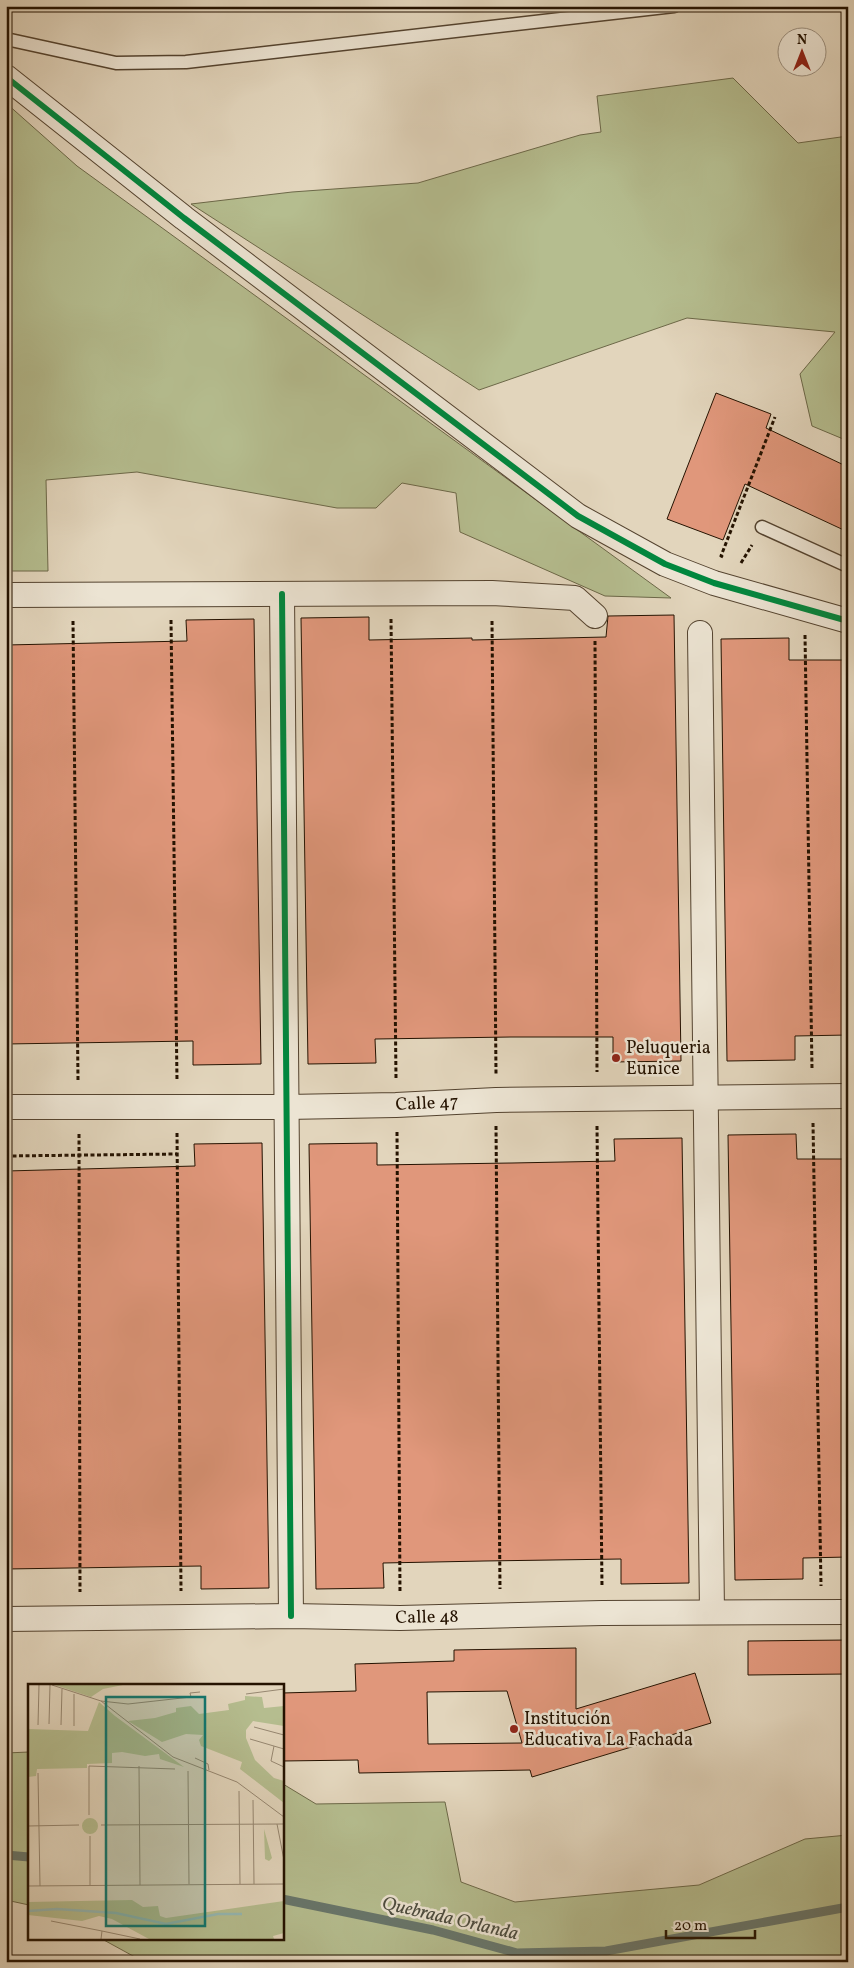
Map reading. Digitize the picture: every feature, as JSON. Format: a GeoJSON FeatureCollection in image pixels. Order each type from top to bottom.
{"type":"FeatureCollection","features":[{"type":"Feature","properties":{"kind":"street"},"geometry":{"type":"LineString","coordinates":[[6,78],[184,218],[578,516],[665,564],[714,583],[848,621]]}},
{"type":"Feature","properties":{"kind":"street"},"geometry":{"type":"LineString","coordinates":[[6,595],[492,592],[575,598],[595,616]]}},
{"type":"Feature","properties":{"kind":"street"},"geometry":{"type":"LineString","coordinates":[[282,594],[291,1616]]}},
{"type":"Feature","properties":{"kind":"street"},"geometry":{"type":"LineString","coordinates":[[700,633],[712,1612]]}},
{"type":"Feature","properties":{"kind":"street","name":"Calle 47"},"geometry":{"type":"LineString","coordinates":[[6,1107],[286,1107],[705,1096],[848,1096]]}},
{"type":"Feature","properties":{"kind":"street","name":"Calle 48"},"geometry":{"type":"LineString","coordinates":[[6,1619],[291,1616],[400,1618],[712,1612],[848,1612]]}},
{"type":"Feature","properties":{"kind":"lane"},"geometry":{"type":"LineString","coordinates":[[6,39],[116,63],[186,62],[674,6]]}},
{"type":"Feature","properties":{"kind":"lane"},"geometry":{"type":"LineString","coordinates":[[762,527],[848,566]]}},
{"type":"Feature","properties":{"kind":"path"},"geometry":{"type":"LineString","coordinates":[[728,559],[721,556],[775,417]]}},
{"type":"Feature","properties":{"kind":"path"},"geometry":{"type":"LineString","coordinates":[[734,562],[740,565],[762,527]]}},
{"type":"Feature","properties":{"kind":"path"},"geometry":{"type":"LineString","coordinates":[[6,1156],[177,1154]]}},
{"type":"Feature","properties":{"kind":"green space"},"geometry":{"type":"Polygon","coordinates":[[[733,78],[798,143],[848,136],[848,441],[812,426],[800,374],[835,332],[687,318],[479,390],[191,204],[292,192],[418,183],[580,135],[601,132],[597,96],[733,78]]]}},
{"type":"Feature","properties":{"kind":"green space"},"geometry":{"type":"Polygon","coordinates":[[[6,103],[77,166],[671,598],[605,596],[460,532],[456,493],[402,483],[376,508],[337,508],[137,472],[46,480],[48,571],[6,571],[6,103]]]}},
{"type":"Feature","properties":{"kind":"green space"},"geometry":{"type":"Polygon","coordinates":[[[28,1752],[28,1905],[6,1900],[6,1753],[28,1752]]]}},
{"type":"Feature","properties":{"kind":"green space"},"geometry":{"type":"Polygon","coordinates":[[[284,1785],[316,1804],[445,1802],[461,1882],[515,1902],[699,1885],[805,1839],[848,1835],[848,1962],[144,1962],[104,1940],[284,1940],[284,1785]]]}},
{"type":"Feature","properties":{"kind":"building"},"geometry":{"type":"Polygon","coordinates":[[[716,393],[771,414],[766,428],[848,467],[848,532],[745,484],[723,540],[667,519],[716,393]]]}},
{"type":"Feature","properties":{"kind":"building"},"geometry":{"type":"Polygon","coordinates":[[[674,615],[681,1061],[613,1062],[613,1037],[511,1037],[375,1039],[376,1063],[308,1064],[301,618],[369,617],[369,640],[472,638],[472,640],[606,637],[608,616],[674,615]]]}},
{"type":"Feature","properties":{"kind":"building"},"geometry":{"type":"Polygon","coordinates":[[[254,619],[261,1064],[193,1065],[193,1041],[6,1044],[6,645],[187,641],[186,620],[254,619]]]}},
{"type":"Feature","properties":{"kind":"building"},"geometry":{"type":"Polygon","coordinates":[[[789,638],[789,660],[848,660],[848,1035],[795,1036],[795,1060],[727,1061],[721,639],[789,638]]]}},
{"type":"Feature","properties":{"kind":"building"},"geometry":{"type":"Polygon","coordinates":[[[796,1134],[797,1159],[848,1159],[848,1557],[803,1558],[803,1579],[735,1580],[728,1135],[796,1134]]]}},
{"type":"Feature","properties":{"kind":"building"},"geometry":{"type":"Polygon","coordinates":[[[682,1138],[689,1583],[621,1584],[621,1559],[484,1561],[383,1563],[384,1588],[316,1589],[309,1144],[377,1143],[377,1165],[512,1163],[615,1161],[614,1139],[682,1138]]]}},
{"type":"Feature","properties":{"kind":"building"},"geometry":{"type":"Polygon","coordinates":[[[262,1143],[269,1588],[201,1589],[201,1566],[6,1569],[6,1171],[195,1166],[194,1144],[262,1143]]]}},
{"type":"Feature","properties":{"kind":"building"},"geometry":{"type":"Polygon","coordinates":[[[848,1640],[848,1674],[748,1675],[748,1641],[848,1640]]]}},
{"type":"Feature","properties":{"kind":"building"},"geometry":{"type":"Polygon","coordinates":[[[576,1648],[576,1709],[695,1673],[711,1723],[532,1777],[530,1770],[359,1773],[358,1760],[284,1761],[284,1693],[356,1691],[355,1664],[454,1661],[454,1650],[576,1648]],[[507,1691],[427,1692],[428,1744],[522,1743],[507,1691]]]}},
{"type":"Feature","properties":{"kind":"waterway","name":"Quebrada Orlanda"},"geometry":{"type":"LineString","coordinates":[[6,1855],[28,1857]]}},
{"type":"Feature","properties":{"kind":"waterway","name":"Quebrada Orlanda"},"geometry":{"type":"LineString","coordinates":[[284,1899],[433,1930],[517,1953],[606,1951],[848,1907]]}},
{"type":"Feature","properties":{"kind":"cycle path"},"geometry":{"type":"LineString","coordinates":[[6,77],[184,218],[578,516],[665,564],[714,583],[848,621]]}},
{"type":"Feature","properties":{"kind":"cycle path"},"geometry":{"type":"LineString","coordinates":[[282,594],[291,1616]]}},
{"type":"Feature","properties":{"kind":"place","name":"Peluqueria Eunice"},"geometry":{"type":"Point","coordinates":[616,1058]}},
{"type":"Feature","properties":{"kind":"place","name":"Institución Educativa La Fachada"},"geometry":{"type":"Point","coordinates":[514,1729]}}]}
